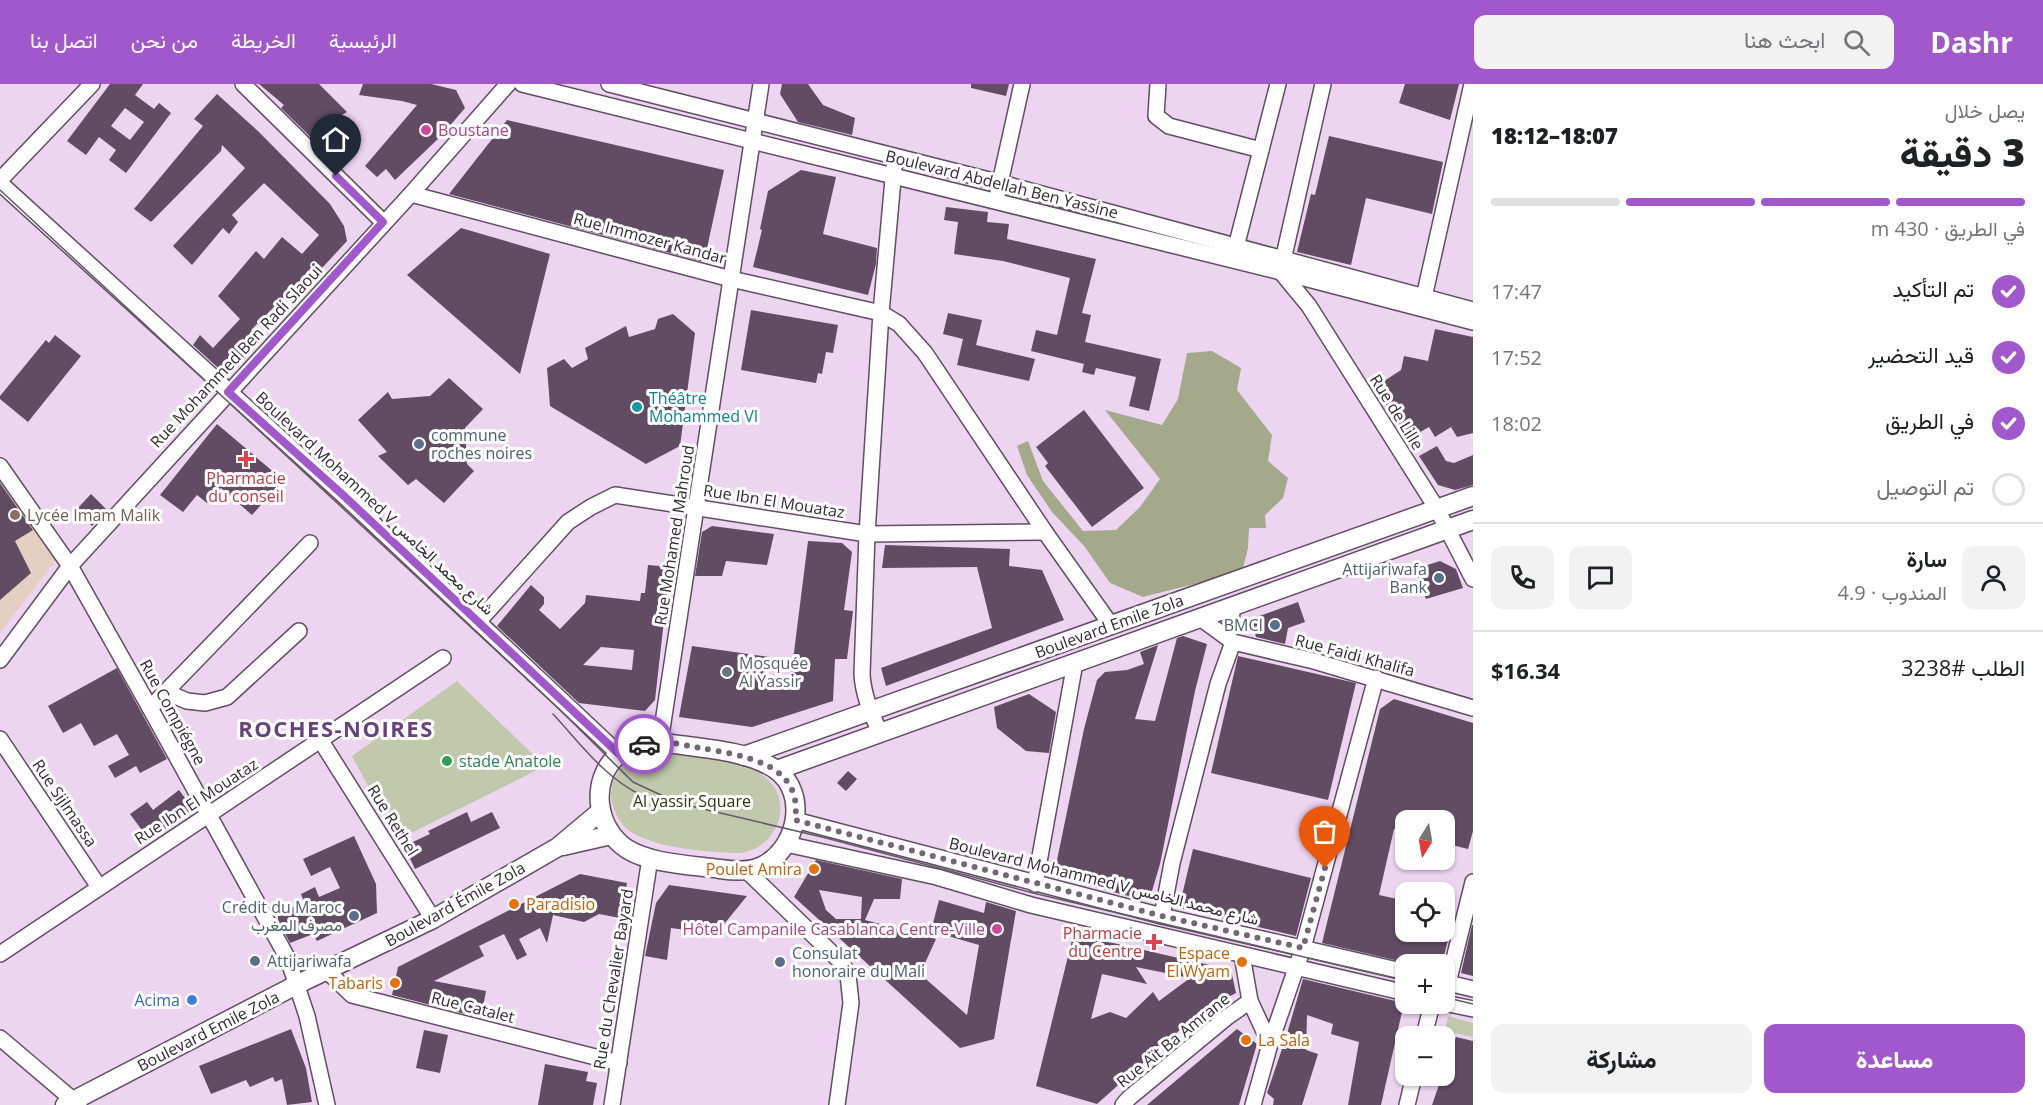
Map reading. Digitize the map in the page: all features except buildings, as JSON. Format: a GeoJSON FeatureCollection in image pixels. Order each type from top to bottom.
{"type":"FeatureCollection","features":[{"type":"Feature","properties":{"kind":"main road","name":"Boulevard Emile Zola"},"geometry":{"type":"LineString","coordinates":[[744,756],[1473,496]]}},
{"type":"Feature","properties":{"kind":"main road","name":"Boulevard Emile Zola"},"geometry":{"type":"LineString","coordinates":[[777,770],[1473,520]]}},
{"type":"Feature","properties":{"kind":"main road"},"geometry":{"type":"LineString","coordinates":[[660,742],[744,756],[777,770],[791,789],[795,820],[786,844],[776,857],[746,870],[729,870],[650,858],[629,850],[611,835],[601,811],[601,782],[605,771],[619,754],[637,745],[660,742]]}},
{"type":"Feature","properties":{"kind":"main road","name":"Boulevard Émile Zola"},"geometry":{"type":"LineString","coordinates":[[351,960],[433,919],[558,847],[601,811]]}},
{"type":"Feature","properties":{"kind":"main road","name":"Boulevard Émile Zola"},"geometry":{"type":"LineString","coordinates":[[558,847],[611,835]]}},
{"type":"Feature","properties":{"kind":"main road","name":"Boulevard Emile Zola"},"geometry":{"type":"LineString","coordinates":[[72,1104],[298,984],[351,960]]}},
{"type":"Feature","properties":{"kind":"street"},"geometry":{"type":"LineString","coordinates":[[0,182],[92,84]]}},
{"type":"Feature","properties":{"kind":"street"},"geometry":{"type":"LineString","coordinates":[[243,84],[383,222]]}},
{"type":"Feature","properties":{"kind":"street","name":"Rue Mohammed Ben Radi Slaoui"},"geometry":{"type":"LineString","coordinates":[[1,658],[69,566],[411,194],[508,84]]}},
{"type":"Feature","properties":{"kind":"street","name":"Boulevard Abdellah Ben Yassine"},"geometry":{"type":"LineString","coordinates":[[522,84],[582,91],[752,142],[996,202],[1282,266],[1423,303],[1473,322]]}},
{"type":"Feature","properties":{"kind":"street","name":"Boulevard Abdellah Ben Yassine"},"geometry":{"type":"LineString","coordinates":[[609,84],[1001,183],[1236,247],[1282,266]]}},
{"type":"Feature","properties":{"kind":"street","name":"Rue Mohamed Mahroud"},"geometry":{"type":"LineString","coordinates":[[660,742],[761,84]]}},
{"type":"Feature","properties":{"kind":"street"},"geometry":{"type":"LineString","coordinates":[[996,202],[1022,84]]}},
{"type":"Feature","properties":{"kind":"street"},"geometry":{"type":"LineString","coordinates":[[1158,84],[1156,116],[1169,126],[1261,150]]}},
{"type":"Feature","properties":{"kind":"street"},"geometry":{"type":"LineString","coordinates":[[1236,247],[1278,84]]}},
{"type":"Feature","properties":{"kind":"street"},"geometry":{"type":"LineString","coordinates":[[1282,266],[1323,84]]}},
{"type":"Feature","properties":{"kind":"street"},"geometry":{"type":"LineString","coordinates":[[1423,303],[1472,84]]}},
{"type":"Feature","properties":{"kind":"street"},"geometry":{"type":"LineString","coordinates":[[880,732],[864,692],[862,675],[867,534],[881,313],[896,156]]}},
{"type":"Feature","properties":{"kind":"street","name":"Boulevard Mohammed V شارع محمد الخامس"},"geometry":{"type":"LineString","coordinates":[[0,182],[343,495],[619,754]]}},
{"type":"Feature","properties":{"kind":"street","name":"Rue Immozer Kandar"},"geometry":{"type":"LineString","coordinates":[[411,194],[731,279],[881,313]]}},
{"type":"Feature","properties":{"kind":"street","name":"Rue de Lille"},"geometry":{"type":"LineString","coordinates":[[1282,266],[1437,509],[1473,579]]}},
{"type":"Feature","properties":{"kind":"street","name":"Boulevard Abdellah Ben Yassine"},"geometry":{"type":"LineString","coordinates":[[1423,303],[1473,310]]}},
{"type":"Feature","properties":{"kind":"street"},"geometry":{"type":"LineString","coordinates":[[881,313],[899,324],[925,352],[1045,532],[1111,625]]}},
{"type":"Feature","properties":{"kind":"street","name":"Rue Compiégne"},"geometry":{"type":"LineString","coordinates":[[0,466],[69,566],[288,959],[298,984],[327,1105]]}},
{"type":"Feature","properties":{"kind":"street","name":"Rue Ibn El Mouataz"},"geometry":{"type":"LineString","coordinates":[[478,622],[568,522],[615,495],[867,534],[1045,532]]}},
{"type":"Feature","properties":{"kind":"street"},"geometry":{"type":"LineString","coordinates":[[150,708],[310,543]]}},
{"type":"Feature","properties":{"kind":"street"},"geometry":{"type":"LineString","coordinates":[[1162,916],[1172,863],[1231,640],[1233,606]]}},
{"type":"Feature","properties":{"kind":"street","name":"Rue Faidi Khalifa"},"geometry":{"type":"LineString","coordinates":[[1200,618],[1231,640],[1376,678],[1473,708]]}},
{"type":"Feature","properties":{"kind":"street"},"geometry":{"type":"LineString","coordinates":[[166,692],[187,700],[205,703],[227,698],[299,631]]}},
{"type":"Feature","properties":{"kind":"street","name":"Rue Ibn El Mouataz"},"geometry":{"type":"LineString","coordinates":[[0,954],[442,658]]}},
{"type":"Feature","properties":{"kind":"street"},"geometry":{"type":"LineString","coordinates":[[1035,884],[1075,663]]}},
{"type":"Feature","properties":{"kind":"street"},"geometry":{"type":"LineString","coordinates":[[1253,1105],[1270,1044],[1303,948],[1376,678]]}},
{"type":"Feature","properties":{"kind":"street","name":"Rue Sijlmassa"},"geometry":{"type":"LineString","coordinates":[[0,739],[99,887]]}},
{"type":"Feature","properties":{"kind":"street","name":"Rue Rethel"},"geometry":{"type":"LineString","coordinates":[[321,741],[433,919]]}},
{"type":"Feature","properties":{"kind":"street","name":"Boulevard Mohammed V شارع محمد الخامس"},"geometry":{"type":"LineString","coordinates":[[795,820],[1162,916],[1395,969]]}},
{"type":"Feature","properties":{"kind":"street"},"geometry":{"type":"LineString","coordinates":[[786,844],[937,877],[1031,905],[1395,990]]}},
{"type":"Feature","properties":{"kind":"street","name":"Rue du Chevalier Bayard"},"geometry":{"type":"LineString","coordinates":[[612,1105],[650,858]]}},
{"type":"Feature","properties":{"kind":"street"},"geometry":{"type":"LineString","coordinates":[[746,870],[842,963],[848,975],[851,1003],[837,1105]]}},
{"type":"Feature","properties":{"kind":"street"},"geometry":{"type":"LineString","coordinates":[[1454,954],[1473,882]]}},
{"type":"Feature","properties":{"kind":"street"},"geometry":{"type":"LineString","coordinates":[[1242,955],[1250,1002]]}},
{"type":"Feature","properties":{"kind":"street","name":"Rue Catalet"},"geometry":{"type":"LineString","coordinates":[[327,971],[352,995],[619,1063]]}},
{"type":"Feature","properties":{"kind":"street"},"geometry":{"type":"LineString","coordinates":[[1455,984],[1473,989]]}},
{"type":"Feature","properties":{"kind":"street","name":"Rue Aït Ba Amrane"},"geometry":{"type":"LineString","coordinates":[[1123,1105],[1220,1023],[1250,1002],[1270,1044]]}},
{"type":"Feature","properties":{"kind":"street"},"geometry":{"type":"LineString","coordinates":[[1455,1005],[1473,1009]]}},
{"type":"Feature","properties":{"kind":"street"},"geometry":{"type":"LineString","coordinates":[[0,1038],[72,1104]]}},
{"type":"Feature","properties":{"kind":"street"},"geometry":{"type":"LineString","coordinates":[[1407,1105],[1412,1086]]}},
{"type":"Feature","properties":{"kind":"shaded area","name":"Lycée Imam Malik"},"geometry":{"type":"Polygon","coordinates":[[[0,473],[58,557],[0,633],[0,473]]]}},
{"type":"Feature","properties":{"kind":"green space"},"geometry":{"type":"Polygon","coordinates":[[[1212,351],[1241,368],[1237,390],[1272,435],[1268,461],[1288,478],[1283,498],[1265,515],[1266,528],[1249,528],[1248,548],[1242,572],[1143,597],[1110,583],[1085,547],[1052,512],[1027,475],[1017,446],[1028,441],[1043,481],[1083,531],[1116,530],[1140,507],[1160,479],[1105,410],[1162,425],[1178,399],[1187,353],[1212,351]]]}},
{"type":"Feature","properties":{"kind":"green space","name":"stade Anatole"},"geometry":{"type":"Polygon","coordinates":[[[457,681],[545,766],[397,840],[352,756],[457,681]]]}},
{"type":"Feature","properties":{"kind":"green space","name":"Al yassir Square"},"geometry":{"type":"Polygon","coordinates":[[[663,751],[728,760],[760,773],[775,788],[780,801],[778,823],[773,833],[756,848],[734,853],[668,846],[631,832],[622,824],[614,810],[611,798],[613,783],[626,763],[643,754],[663,751]]]}},
{"type":"Feature","properties":{"kind":"green space"},"geometry":{"type":"Polygon","coordinates":[[[1448,1016],[1473,1023],[1473,1037],[1455,1033],[1455,1026],[1446,1026],[1448,1016]]]}},
{"type":"Feature","properties":{"kind":"tram line"},"geometry":{"type":"LineString","coordinates":[[0,190],[558,708],[633,782],[678,803],[826,838],[1033,893],[1395,978]]}},
{"type":"Feature","properties":{"kind":"tram line"},"geometry":{"type":"LineString","coordinates":[[553,714],[604,770],[641,795]]}},
{"type":"Feature","properties":{"kind":"tram line"},"geometry":{"type":"LineString","coordinates":[[1455,1000],[1473,1004]]}},
{"type":"Feature","properties":{"kind":"way so far"},"geometry":{"type":"LineString","coordinates":[[644,744],[660,742],[744,756],[777,770],[791,789],[795,820],[1162,916],[1303,948],[1325,868]]}},
{"type":"Feature","properties":{"kind":"place","name":"Boustane"},"geometry":{"type":"Point","coordinates":[426,130]}},
{"type":"Feature","properties":{"kind":"place","name":"Théâtre Mohammed VI"},"geometry":{"type":"Point","coordinates":[637,407]}},
{"type":"Feature","properties":{"kind":"place","name":"commune roches noires"},"geometry":{"type":"Point","coordinates":[419,444]}},
{"type":"Feature","properties":{"kind":"place","name":"Pharmacie du conseil"},"geometry":{"type":"Point","coordinates":[246,459]}},
{"type":"Feature","properties":{"kind":"place","name":"Lycée Imam Malik"},"geometry":{"type":"Point","coordinates":[15,515]}},
{"type":"Feature","properties":{"kind":"place","name":"Attijariwafa Bank"},"geometry":{"type":"Point","coordinates":[1439,578]}},
{"type":"Feature","properties":{"kind":"place","name":"BMCI"},"geometry":{"type":"Point","coordinates":[1275,625]}},
{"type":"Feature","properties":{"kind":"place","name":"Mosquée Al Yassir"},"geometry":{"type":"Point","coordinates":[727,672]}},
{"type":"Feature","properties":{"kind":"place","name":"stade Anatole"},"geometry":{"type":"Point","coordinates":[447,761]}},
{"type":"Feature","properties":{"kind":"place","name":"Poulet Amira"},"geometry":{"type":"Point","coordinates":[814,869]}},
{"type":"Feature","properties":{"kind":"place","name":"Paradisio"},"geometry":{"type":"Point","coordinates":[514,904]}},
{"type":"Feature","properties":{"kind":"place","name":"Crédit du Maroc مصرف المغرب"},"geometry":{"type":"Point","coordinates":[354,916]}},
{"type":"Feature","properties":{"kind":"place","name":"Hôtel Campanile Casablanca Centre-Ville"},"geometry":{"type":"Point","coordinates":[997,929]}},
{"type":"Feature","properties":{"kind":"place","name":"Pharmacie du Centre"},"geometry":{"type":"Point","coordinates":[1154,942]}},
{"type":"Feature","properties":{"kind":"place","name":"Attijariwafa"},"geometry":{"type":"Point","coordinates":[255,961]}},
{"type":"Feature","properties":{"kind":"place","name":"Consulat honoraire du Mali"},"geometry":{"type":"Point","coordinates":[780,962]}},
{"type":"Feature","properties":{"kind":"place","name":"Espace El Wyam"},"geometry":{"type":"Point","coordinates":[1242,962]}},
{"type":"Feature","properties":{"kind":"place","name":"Tabaris"},"geometry":{"type":"Point","coordinates":[395,983]}},
{"type":"Feature","properties":{"kind":"place","name":"Acima"},"geometry":{"type":"Point","coordinates":[192,1000]}},
{"type":"Feature","properties":{"kind":"place","name":"La Sala"},"geometry":{"type":"Point","coordinates":[1246,1040]}},
{"type":"Feature","properties":{"kind":"district","name":"ROCHES-NOIRES"},"geometry":{"type":"Point","coordinates":[336,728]}},
{"type":"Feature","properties":{"kind":"route"},"geometry":{"type":"LineString","coordinates":[[336,176],[383,222],[228,392],[343,495],[619,754],[644,744]]}}]}
